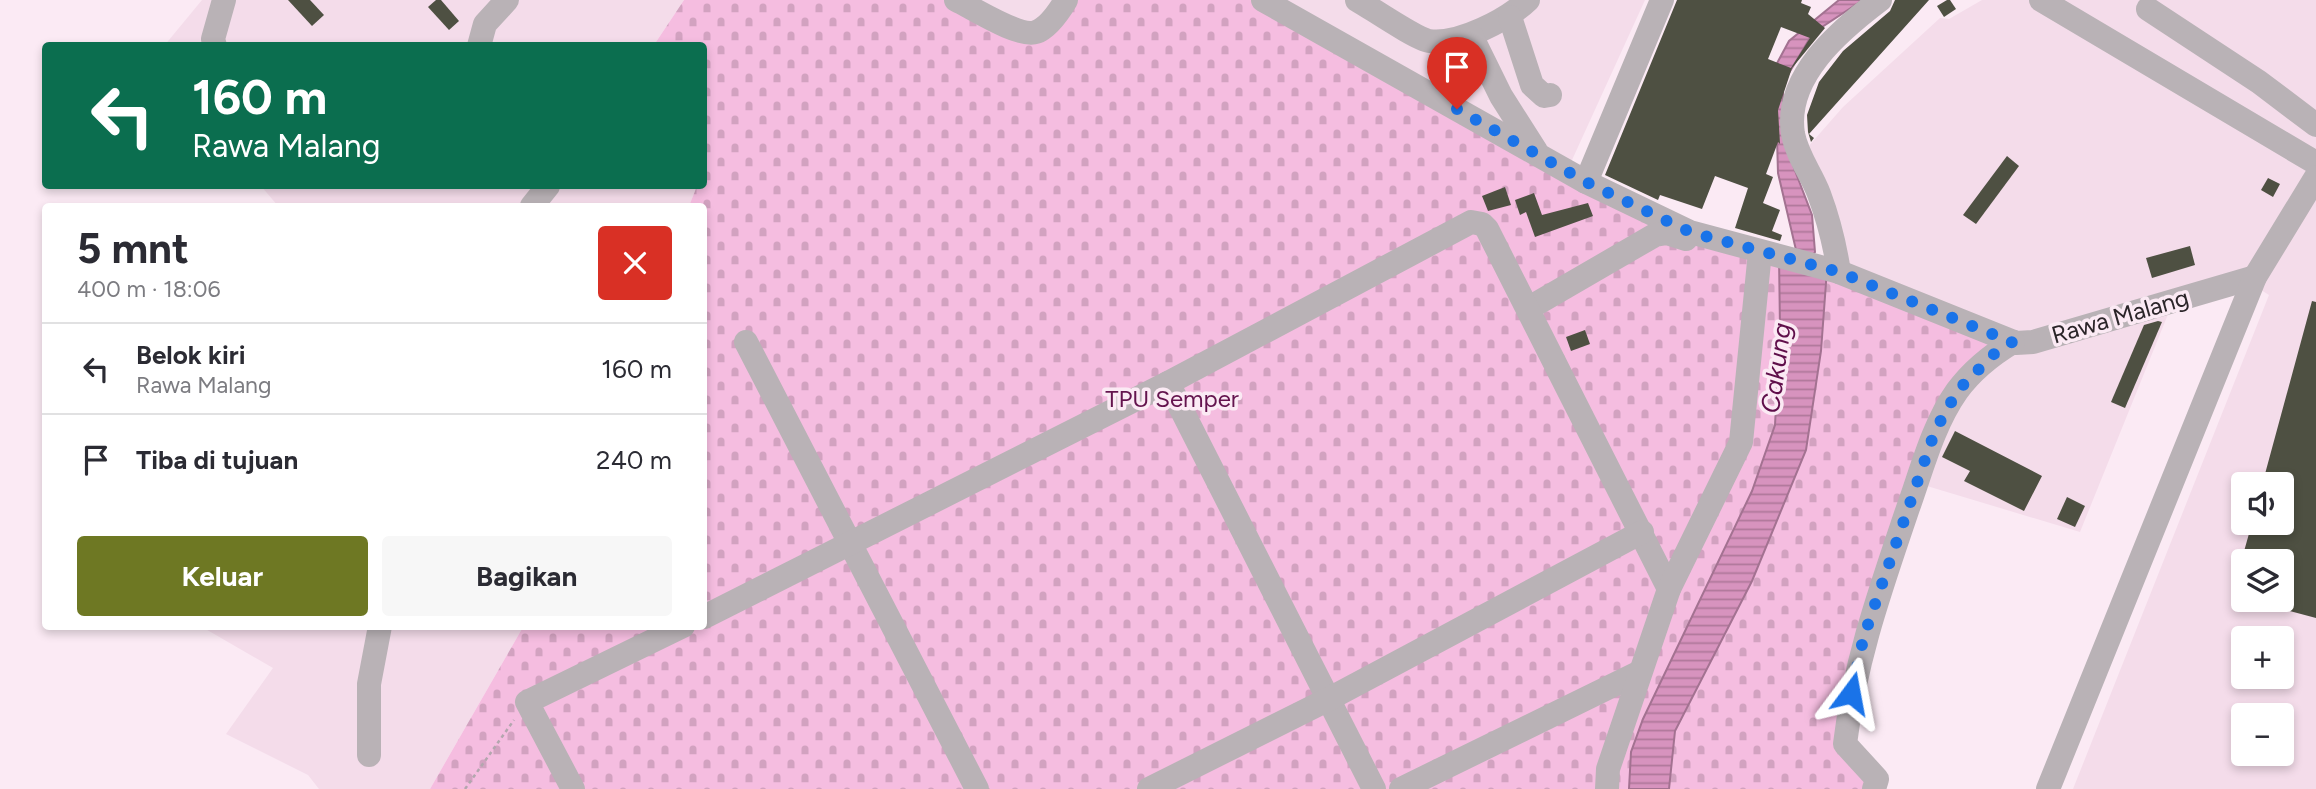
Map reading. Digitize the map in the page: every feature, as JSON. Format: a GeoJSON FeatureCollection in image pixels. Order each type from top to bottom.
{"type":"FeatureCollection","features":[{"type":"Feature","properties":{"kind":"street"},"geometry":{"type":"LineString","coordinates":[[214,42],[224,0]]}},
{"type":"Feature","properties":{"kind":"street"},"geometry":{"type":"LineString","coordinates":[[478,42],[485,24],[507,0]]}},
{"type":"Feature","properties":{"kind":"street"},"geometry":{"type":"LineString","coordinates":[[956,0],[1021,32],[1036,32],[1066,0]]}},
{"type":"Feature","properties":{"kind":"street","name":"Rawa Malang"},"geometry":{"type":"LineString","coordinates":[[1262,0],[1586,182],[1690,232],[1765,258],[1835,271],[2012,342],[2033,342],[2255,277]]}},
{"type":"Feature","properties":{"kind":"street"},"geometry":{"type":"LineString","coordinates":[[1357,0],[1428,41],[1471,35],[1519,9],[1532,85],[1544,96],[1550,95]]}},
{"type":"Feature","properties":{"kind":"street"},"geometry":{"type":"LineString","coordinates":[[1586,182],[1662,0]]}},
{"type":"Feature","properties":{"kind":"street"},"geometry":{"type":"LineString","coordinates":[[1835,271],[1819,194],[1793,136],[1791,108],[1820,54],[1851,22],[1880,0]]}},
{"type":"Feature","properties":{"kind":"street"},"geometry":{"type":"LineString","coordinates":[[2041,0],[2316,163]]}},
{"type":"Feature","properties":{"kind":"street"},"geometry":{"type":"LineString","coordinates":[[2148,9],[2259,82],[2316,125]]}},
{"type":"Feature","properties":{"kind":"street"},"geometry":{"type":"LineString","coordinates":[[1471,35],[1501,96],[1539,155]]}},
{"type":"Feature","properties":{"kind":"street"},"geometry":{"type":"LineString","coordinates":[[2048,789],[2255,277],[2316,177]]}},
{"type":"Feature","properties":{"kind":"street"},"geometry":{"type":"LineString","coordinates":[[534,203],[546,189]]}},
{"type":"Feature","properties":{"kind":"street"},"geometry":{"type":"LineString","coordinates":[[707,616],[1168,383],[1471,222],[1482,224],[1486,229],[1530,309],[1669,589]]}},
{"type":"Feature","properties":{"kind":"street"},"geometry":{"type":"LineString","coordinates":[[1530,309],[1661,233],[1716,249],[1765,258],[1741,442],[1669,589],[1608,769],[1607,789]]}},
{"type":"Feature","properties":{"kind":"street"},"geometry":{"type":"LineString","coordinates":[[746,342],[977,789]]}},
{"type":"Feature","properties":{"kind":"street"},"geometry":{"type":"LineString","coordinates":[[1874,789],[1877,779],[1844,744],[1851,693],[1864,636],[1935,431],[1958,390],[1996,352],[2012,342]]}},
{"type":"Feature","properties":{"kind":"street"},"geometry":{"type":"LineString","coordinates":[[1168,383],[1374,789]]}},
{"type":"Feature","properties":{"kind":"street"},"geometry":{"type":"LineString","coordinates":[[1149,789],[1327,700],[1642,532]]}},
{"type":"Feature","properties":{"kind":"street"},"geometry":{"type":"LineString","coordinates":[[369,755],[369,684],[379,630]]}},
{"type":"Feature","properties":{"kind":"street"},"geometry":{"type":"LineString","coordinates":[[573,789],[527,702],[675,630]]}},
{"type":"Feature","properties":{"kind":"street"},"geometry":{"type":"LineString","coordinates":[[1401,789],[1639,673]]}},
{"type":"Feature","properties":{"kind":"path"},"geometry":{"type":"LineString","coordinates":[[465,789],[527,702]]}},
{"type":"Feature","properties":{"kind":"shaded area"},"geometry":{"type":"Polygon","coordinates":[[[202,0],[684,0],[656,42],[167,42],[202,0]]]}},
{"type":"Feature","properties":{"kind":"shaded area"},"geometry":{"type":"Polygon","coordinates":[[[960,0],[1066,0],[1044,27],[960,0]]]}},
{"type":"Feature","properties":{"kind":"shaded area"},"geometry":{"type":"Polygon","coordinates":[[[1261,0],[1645,0],[1567,171],[1261,0]]]}},
{"type":"Feature","properties":{"kind":"shaded area"},"geometry":{"type":"Polygon","coordinates":[[[1839,0],[1863,0],[1813,33],[1783,83],[1783,114],[1794,168],[1812,215],[1815,252],[1809,261],[1796,250],[1778,173],[1775,67],[1789,41],[1839,0]]]}},
{"type":"Feature","properties":{"kind":"shaded area"},"geometry":{"type":"Polygon","coordinates":[[[1982,0],[2316,0],[2316,789],[2073,789],[2269,295],[2245,280],[2175,297],[2080,532],[1917,483],[1839,272],[1807,148],[1843,107],[1940,18],[1949,19],[1982,0]]]}},
{"type":"Feature","properties":{"kind":"shaded area"},"geometry":{"type":"Polygon","coordinates":[[[264,189],[696,189],[690,203],[275,203],[264,189]]]}},
{"type":"Feature","properties":{"kind":"shaded area"},"geometry":{"type":"Polygon","coordinates":[[[1779,256],[1827,269],[1821,351],[1806,450],[1752,581],[1675,731],[1669,789],[1629,789],[1631,752],[1643,719],[1752,491],[1775,425],[1780,329],[1779,256]]]}},
{"type":"Feature","properties":{"kind":"shaded area"},"geometry":{"type":"Polygon","coordinates":[[[207,630],[521,630],[430,789],[319,789],[308,775],[226,734],[273,668],[207,630]]]}},
{"type":"Feature","properties":{"kind":"green space","name":"TPU Semper"},"geometry":{"type":"Polygon","coordinates":[[[684,0],[960,0],[1021,32],[1066,0],[1261,0],[1690,232],[2013,342],[1935,431],[1845,743],[1874,789],[430,789],[521,630],[707,630],[707,203],[690,203],[696,189],[707,189],[707,42],[656,42],[684,0]]]}},
{"type":"Feature","properties":{"kind":"building"},"geometry":{"type":"Polygon","coordinates":[[[288,0],[310,0],[324,15],[312,26],[288,0]]]}},
{"type":"Feature","properties":{"kind":"building"},"geometry":{"type":"Polygon","coordinates":[[[436,0],[441,0],[459,21],[449,30],[428,7],[436,0]]]}},
{"type":"Feature","properties":{"kind":"building"},"geometry":{"type":"Polygon","coordinates":[[[1677,0],[1802,0],[1801,3],[1811,7],[1808,14],[1825,28],[1792,68],[1778,110],[1780,144],[1778,142],[1766,174],[1773,177],[1763,203],[1780,210],[1772,231],[1782,235],[1780,241],[1735,228],[1748,188],[1715,176],[1702,209],[1660,195],[1658,200],[1605,175],[1677,0]],[[1781,27],[1768,59],[1791,68],[1810,38],[1781,27]]]}},
{"type":"Feature","properties":{"kind":"building"},"geometry":{"type":"Polygon","coordinates":[[[1895,0],[1929,0],[1809,134],[1814,138],[1811,142],[1808,132],[1807,115],[1819,82],[1843,51],[1890,11],[1895,0]]]}},
{"type":"Feature","properties":{"kind":"building"},"geometry":{"type":"Polygon","coordinates":[[[1950,0],[1956,9],[1944,17],[1937,6],[1950,0]]]}},
{"type":"Feature","properties":{"kind":"building"},"geometry":{"type":"Polygon","coordinates":[[[2007,156],[2019,166],[1976,224],[1963,215],[2007,156]]]}},
{"type":"Feature","properties":{"kind":"building"},"geometry":{"type":"Polygon","coordinates":[[[2268,178],[2280,184],[2273,197],[2261,190],[2268,178]]]}},
{"type":"Feature","properties":{"kind":"building"},"geometry":{"type":"Polygon","coordinates":[[[1505,187],[1511,205],[1488,211],[1482,196],[1505,187]]]}},
{"type":"Feature","properties":{"kind":"building"},"geometry":{"type":"Polygon","coordinates":[[[1534,193],[1542,215],[1588,203],[1593,216],[1535,237],[1526,212],[1520,215],[1515,200],[1534,193]]]}},
{"type":"Feature","properties":{"kind":"building"},"geometry":{"type":"Polygon","coordinates":[[[2190,246],[2195,265],[2152,278],[2146,258],[2190,246]]]}},
{"type":"Feature","properties":{"kind":"building"},"geometry":{"type":"Polygon","coordinates":[[[2312,301],[2316,302],[2316,618],[2293,612],[2294,549],[2245,549],[2249,535],[2294,535],[2294,472],[2266,472],[2312,301]]]}},
{"type":"Feature","properties":{"kind":"building"},"geometry":{"type":"Polygon","coordinates":[[[2162,322],[2125,408],[2111,402],[2144,325],[2162,322]]]}},
{"type":"Feature","properties":{"kind":"building"},"geometry":{"type":"Polygon","coordinates":[[[1585,330],[1590,344],[1571,351],[1566,337],[1585,330]]]}},
{"type":"Feature","properties":{"kind":"building"},"geometry":{"type":"Polygon","coordinates":[[[1955,431],[2042,476],[2024,511],[1964,481],[1970,471],[1942,457],[1955,431]]]}},
{"type":"Feature","properties":{"kind":"building"},"geometry":{"type":"Polygon","coordinates":[[[2067,497],[2085,506],[2075,527],[2057,519],[2067,497]]]}},
{"type":"Feature","properties":{"kind":"route"},"geometry":{"type":"LineString","coordinates":[[1457,109],[1586,182],[1690,232],[1839,272],[2012,342],[1996,352],[1958,390],[1935,431],[1864,636],[1851,693]]}},
{"type":"Feature","properties":{"kind":"water label","name":"Cakung"},"geometry":{"type":"Point","coordinates":[1776,368]}}]}
